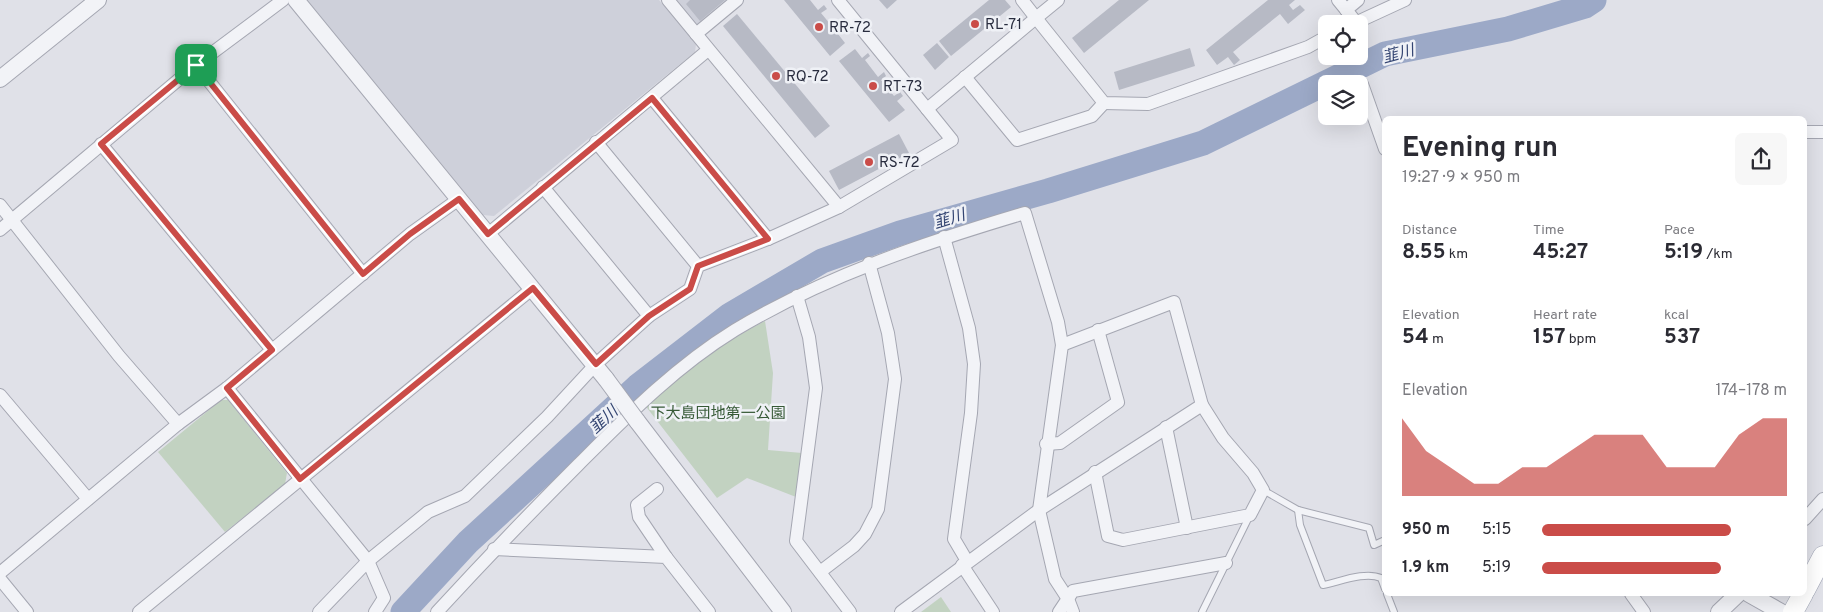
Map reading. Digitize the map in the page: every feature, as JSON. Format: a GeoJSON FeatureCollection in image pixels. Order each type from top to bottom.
{"type":"FeatureCollection","features":[{"type":"Feature","properties":{"kind":"main road"},"geometry":{"type":"LineString","coordinates":[[1807,586],[1823,556]]}},
{"type":"Feature","properties":{"kind":"main road"},"geometry":{"type":"LineString","coordinates":[[1793,612],[1802,596]]}},
{"type":"Feature","properties":{"kind":"street"},"geometry":{"type":"LineString","coordinates":[[0,79],[98,0]]}},
{"type":"Feature","properties":{"kind":"street"},"geometry":{"type":"LineString","coordinates":[[0,230],[196,65],[284,0]]}},
{"type":"Feature","properties":{"kind":"street"},"geometry":{"type":"LineString","coordinates":[[296,0],[596,364],[637,421],[783,612]]}},
{"type":"Feature","properties":{"kind":"street"},"geometry":{"type":"LineString","coordinates":[[668,0],[838,207]]}},
{"type":"Feature","properties":{"kind":"street"},"geometry":{"type":"LineString","coordinates":[[696,34],[738,0]]}},
{"type":"Feature","properties":{"kind":"street"},"geometry":{"type":"LineString","coordinates":[[319,612],[368,561],[428,512],[465,496],[547,417],[596,364],[649,316],[690,289],[698,266],[768,239],[838,207],[952,140],[838,0]]}},
{"type":"Feature","properties":{"kind":"street"},"geometry":{"type":"LineString","coordinates":[[1022,0],[1104,104]]}},
{"type":"Feature","properties":{"kind":"street"},"geometry":{"type":"LineString","coordinates":[[927,108],[1058,0]]}},
{"type":"Feature","properties":{"kind":"street"},"geometry":{"type":"LineString","coordinates":[[1338,0],[1349,15]]}},
{"type":"Feature","properties":{"kind":"street"},"geometry":{"type":"LineString","coordinates":[[1346,10],[1358,0]]}},
{"type":"Feature","properties":{"kind":"street"},"geometry":{"type":"LineString","coordinates":[[1368,17],[1405,0]]}},
{"type":"Feature","properties":{"kind":"street"},"geometry":{"type":"LineString","coordinates":[[965,77],[1016,140],[1092,116],[1104,104],[1148,104],[1318,42]]}},
{"type":"Feature","properties":{"kind":"street"},"geometry":{"type":"LineString","coordinates":[[488,234],[708,50]]}},
{"type":"Feature","properties":{"kind":"street"},"geometry":{"type":"LineString","coordinates":[[196,65],[363,274]]}},
{"type":"Feature","properties":{"kind":"street"},"geometry":{"type":"LineString","coordinates":[[652,98],[768,239]]}},
{"type":"Feature","properties":{"kind":"street"},"geometry":{"type":"LineString","coordinates":[[1368,101],[1382,141]]}},
{"type":"Feature","properties":{"kind":"street"},"geometry":{"type":"LineString","coordinates":[[1807,132],[1823,132]]}},
{"type":"Feature","properties":{"kind":"street"},"geometry":{"type":"LineString","coordinates":[[596,142],[698,266]]}},
{"type":"Feature","properties":{"kind":"street"},"geometry":{"type":"LineString","coordinates":[[101,144],[272,350]]}},
{"type":"Feature","properties":{"kind":"street"},"geometry":{"type":"LineString","coordinates":[[543,187],[649,316]]}},
{"type":"Feature","properties":{"kind":"street"},"geometry":{"type":"LineString","coordinates":[[0,573],[178,424],[227,388],[410,234],[459,199]]}},
{"type":"Feature","properties":{"kind":"street"},"geometry":{"type":"LineString","coordinates":[[0,205],[119,356],[178,424]]}},
{"type":"Feature","properties":{"kind":"street"},"geometry":{"type":"LineString","coordinates":[[436,612],[494,550],[649,394],[734,331],[797,296],[869,263],[944,237],[1024,213],[1058,322],[1062,345],[1046,444],[1039,510],[1055,579],[1073,612]]}},
{"type":"Feature","properties":{"kind":"street"},"geometry":{"type":"LineString","coordinates":[[944,237],[969,328],[974,364],[971,413],[954,539],[964,563],[994,612]]}},
{"type":"Feature","properties":{"kind":"street"},"geometry":{"type":"LineString","coordinates":[[820,572],[854,546],[866,534],[878,509],[896,379],[888,332],[869,263]]}},
{"type":"Feature","properties":{"kind":"street"},"geometry":{"type":"LineString","coordinates":[[138,612],[533,288]]}},
{"type":"Feature","properties":{"kind":"street"},"geometry":{"type":"LineString","coordinates":[[797,296],[809,338],[816,388],[796,541],[850,612]]}},
{"type":"Feature","properties":{"kind":"street"},"geometry":{"type":"LineString","coordinates":[[1062,345],[1174,302],[1202,405],[1223,438],[1253,473],[1263,490],[1250,515],[1123,540],[1108,536],[1095,472]]}},
{"type":"Feature","properties":{"kind":"street"},"geometry":{"type":"LineString","coordinates":[[1046,444],[1060,443],[1118,402],[1098,330]]}},
{"type":"Feature","properties":{"kind":"street"},"geometry":{"type":"LineString","coordinates":[[227,388],[368,561],[384,598],[375,612]]}},
{"type":"Feature","properties":{"kind":"street"},"geometry":{"type":"LineString","coordinates":[[0,395],[88,500]]}},
{"type":"Feature","properties":{"kind":"street"},"geometry":{"type":"LineString","coordinates":[[901,612],[964,563],[1039,510],[1095,472],[1202,405]]}},
{"type":"Feature","properties":{"kind":"street"},"geometry":{"type":"LineString","coordinates":[[1166,427],[1187,528]]}},
{"type":"Feature","properties":{"kind":"street"},"geometry":{"type":"LineString","coordinates":[[657,489],[637,505],[639,517],[666,557],[709,612]]}},
{"type":"Feature","properties":{"kind":"street"},"geometry":{"type":"LineString","coordinates":[[1807,517],[1823,499]]}},
{"type":"Feature","properties":{"kind":"street"},"geometry":{"type":"LineString","coordinates":[[494,550],[666,557]]}},
{"type":"Feature","properties":{"kind":"street"},"geometry":{"type":"LineString","coordinates":[[1059,612],[1073,590],[1226,563]]}},
{"type":"Feature","properties":{"kind":"street"},"geometry":{"type":"LineString","coordinates":[[0,579],[27,612]]}},
{"type":"Feature","properties":{"kind":"street"},"geometry":{"type":"LineString","coordinates":[[1632,596],[1644,612]]}},
{"type":"Feature","properties":{"kind":"street"},"geometry":{"type":"LineString","coordinates":[[1719,612],[1736,596]]}},
{"type":"Feature","properties":{"kind":"street"},"geometry":{"type":"LineString","coordinates":[[1753,596],[1781,612]]}},
{"type":"Feature","properties":{"kind":"lane"},"geometry":{"type":"LineString","coordinates":[[1263,490],[1298,510],[1369,528],[1374,545],[1382,541]]}},
{"type":"Feature","properties":{"kind":"lane"},"geometry":{"type":"LineString","coordinates":[[1298,510],[1300,525],[1323,585],[1360,577],[1377,576],[1382,581]]}},
{"type":"Feature","properties":{"kind":"lane"},"geometry":{"type":"LineString","coordinates":[[1202,612],[1250,515]]}},
{"type":"Feature","properties":{"kind":"lane"},"geometry":{"type":"LineString","coordinates":[[1388,596],[1394,612]]}},
{"type":"Feature","properties":{"kind":"shaded area"},"geometry":{"type":"Polygon","coordinates":[[[307,0],[659,0],[696,44],[695,52],[494,216],[483,215],[307,0]]]}},
{"type":"Feature","properties":{"kind":"shaded area"},"geometry":{"type":"Polygon","coordinates":[[[676,0],[731,0],[698,27],[676,0]]]}},
{"type":"Feature","properties":{"kind":"green space","name":"下大島団地第一公園"},"geometry":{"type":"Polygon","coordinates":[[[765,321],[773,373],[768,450],[802,453],[796,497],[747,478],[717,498],[644,404],[670,380],[701,358],[765,321]]]}},
{"type":"Feature","properties":{"kind":"green space"},"geometry":{"type":"Polygon","coordinates":[[[221,400],[228,400],[287,473],[285,484],[225,532],[158,452],[221,400]]]}},
{"type":"Feature","properties":{"kind":"green space"},"geometry":{"type":"Polygon","coordinates":[[[941,597],[951,612],[921,612],[941,597]]]}},
{"type":"Feature","properties":{"kind":"building"},"geometry":{"type":"Polygon","coordinates":[[[690,0],[725,0],[700,21],[686,4],[690,0]]]}},
{"type":"Feature","properties":{"kind":"building","name":"RR-72"},"geometry":{"type":"Polygon","coordinates":[[[784,0],[810,0],[818,10],[824,5],[827,9],[821,13],[835,30],[840,25],[843,29],[838,34],[845,43],[830,56],[784,0]]]}},
{"type":"Feature","properties":{"kind":"building"},"geometry":{"type":"Polygon","coordinates":[[[879,0],[897,0],[887,9],[879,0]]]}},
{"type":"Feature","properties":{"kind":"building","name":"RL-71"},"geometry":{"type":"Polygon","coordinates":[[[989,0],[1005,0],[1011,7],[951,56],[939,41],[989,0]]]}},
{"type":"Feature","properties":{"kind":"building"},"geometry":{"type":"Polygon","coordinates":[[[1119,0],[1149,0],[1084,53],[1072,38],[1119,0]]]}},
{"type":"Feature","properties":{"kind":"building"},"geometry":{"type":"Polygon","coordinates":[[[1268,0],[1295,0],[1289,5],[1293,10],[1300,5],[1305,10],[1288,24],[1280,14],[1233,52],[1240,60],[1234,65],[1228,57],[1217,65],[1206,50],[1268,0]]]}},
{"type":"Feature","properties":{"kind":"building","name":"RQ-72"},"geometry":{"type":"Polygon","coordinates":[[[737,14],[830,126],[815,138],[723,26],[737,14]]]}},
{"type":"Feature","properties":{"kind":"building"},"geometry":{"type":"Polygon","coordinates":[[[937,43],[949,57],[935,70],[923,55],[937,43]]]}},
{"type":"Feature","properties":{"kind":"building"},"geometry":{"type":"Polygon","coordinates":[[[1190,48],[1195,66],[1119,90],[1114,72],[1190,48]]]}},
{"type":"Feature","properties":{"kind":"building","name":"RT-73"},"geometry":{"type":"Polygon","coordinates":[[[855,49],[862,58],[868,53],[870,56],[865,60],[878,77],[884,72],[886,76],[881,80],[894,96],[900,92],[903,96],[897,101],[905,110],[889,122],[839,61],[855,49]]]}},
{"type":"Feature","properties":{"kind":"building","name":"RS-72"},"geometry":{"type":"Polygon","coordinates":[[[899,134],[909,153],[839,190],[829,171],[899,134]]]}},
{"type":"Feature","properties":{"kind":"waterway","name":"韮川"},"geometry":{"type":"LineString","coordinates":[[403,612],[468,542],[638,386],[730,315],[822,261],[900,233],[1048,191],[1203,143],[1385,54],[1508,29],[1585,6],[1594,0]]}},
{"type":"Feature","properties":{"kind":"place","name":"RL-71"},"geometry":{"type":"Point","coordinates":[975,24]}},
{"type":"Feature","properties":{"kind":"place","name":"RR-72"},"geometry":{"type":"Point","coordinates":[819,27]}},
{"type":"Feature","properties":{"kind":"place","name":"RQ-72"},"geometry":{"type":"Point","coordinates":[776,76]}},
{"type":"Feature","properties":{"kind":"place","name":"RT-73"},"geometry":{"type":"Point","coordinates":[873,86]}},
{"type":"Feature","properties":{"kind":"place","name":"RS-72"},"geometry":{"type":"Point","coordinates":[869,162]}},
{"type":"Feature","properties":{"kind":"route"},"geometry":{"type":"LineString","coordinates":[[196,65],[363,274],[410,234],[459,199],[488,234],[596,142],[652,98],[768,239],[698,266],[690,289],[649,316],[596,364],[533,288],[300,479],[227,388],[272,350],[101,144],[196,65]]}}]}
